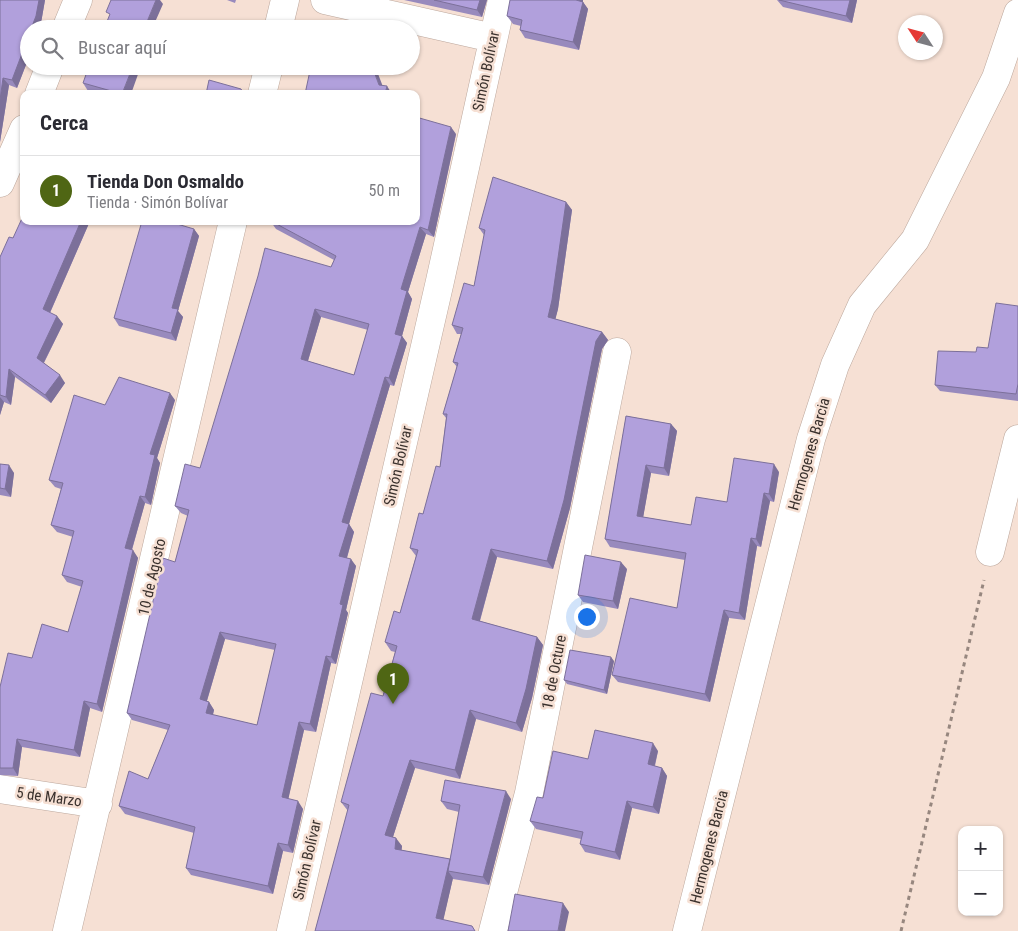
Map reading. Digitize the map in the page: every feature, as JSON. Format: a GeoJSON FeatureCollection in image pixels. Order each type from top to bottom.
{"type":"FeatureCollection","features":[{"type":"Feature","properties":{"kind":"street"},"geometry":{"type":"LineString","coordinates":[[70,20],[78,0]]}},
{"type":"Feature","properties":{"kind":"street"},"geometry":{"type":"LineString","coordinates":[[280,20],[285,0]]}},
{"type":"Feature","properties":{"kind":"street"},"geometry":{"type":"LineString","coordinates":[[325,0],[413,20]]}},
{"type":"Feature","properties":{"kind":"street","name":"Simón Bolívar"},"geometry":{"type":"LineString","coordinates":[[291,931],[502,0]]}},
{"type":"Feature","properties":{"kind":"street","name":"Hermogenes Barcia"},"geometry":{"type":"LineString","coordinates":[[687,931],[811,439],[835,364],[862,305],[915,240],[996,78],[1018,13]]}},
{"type":"Feature","properties":{"kind":"street"},"geometry":{"type":"LineString","coordinates":[[420,21],[493,38]]}},
{"type":"Feature","properties":{"kind":"street"},"geometry":{"type":"LineString","coordinates":[[40,90],[46,75]]}},
{"type":"Feature","properties":{"kind":"street"},"geometry":{"type":"LineString","coordinates":[[263,90],[267,75]]}},
{"type":"Feature","properties":{"kind":"street"},"geometry":{"type":"LineString","coordinates":[[0,183],[20,138]]}},
{"type":"Feature","properties":{"kind":"street","name":"10 de Agosto"},"geometry":{"type":"LineString","coordinates":[[66,931],[98,804],[232,225]]}},
{"type":"Feature","properties":{"kind":"street","name":"18 de Octure"},"geometry":{"type":"LineString","coordinates":[[493,931],[530,793],[617,352]]}},
{"type":"Feature","properties":{"kind":"street"},"geometry":{"type":"LineString","coordinates":[[990,552],[1018,439]]}},
{"type":"Feature","properties":{"kind":"street","name":"5 de Marzo"},"geometry":{"type":"LineString","coordinates":[[0,789],[98,804]]}},
{"type":"Feature","properties":{"kind":"path"},"geometry":{"type":"LineString","coordinates":[[901,931],[990,552]]}},
{"type":"Feature","properties":{"kind":"building"},"geometry":{"type":"Polygon","coordinates":[[[0,0],[39,0],[34,20],[20,20],[20,59],[12,80],[3,78],[0,100],[0,0]]]}},
{"type":"Feature","properties":{"kind":"building"},"geometry":{"type":"Polygon","coordinates":[[[111,0],[156,0],[148,20],[108,20],[110,14],[106,12],[111,0]]]}},
{"type":"Feature","properties":{"kind":"building"},"geometry":{"type":"Polygon","coordinates":[[[434,0],[480,0],[477,10],[434,0]]]}},
{"type":"Feature","properties":{"kind":"building"},"geometry":{"type":"Polygon","coordinates":[[[510,0],[576,0],[583,2],[573,42],[520,30],[522,20],[507,16],[510,0]]]}},
{"type":"Feature","properties":{"kind":"building"},"geometry":{"type":"Polygon","coordinates":[[[779,0],[850,0],[846,16],[779,0]]]}},
{"type":"Feature","properties":{"kind":"building"},"geometry":{"type":"Polygon","coordinates":[[[86,75],[129,75],[124,90],[108,90],[83,83],[86,75]]]}},
{"type":"Feature","properties":{"kind":"building"},"geometry":{"type":"Polygon","coordinates":[[[309,75],[375,75],[379,85],[387,86],[386,90],[306,90],[309,75]]]}},
{"type":"Feature","properties":{"kind":"building"},"geometry":{"type":"Polygon","coordinates":[[[209,80],[242,90],[207,90],[209,80]]]}},
{"type":"Feature","properties":{"kind":"building"},"geometry":{"type":"Polygon","coordinates":[[[420,118],[451,127],[428,230],[420,227],[401,289],[407,291],[395,334],[402,336],[389,378],[385,377],[342,522],[349,524],[339,556],[351,559],[340,604],[343,605],[331,657],[326,656],[310,724],[299,722],[282,797],[298,801],[288,845],[278,843],[268,886],[186,868],[195,827],[119,806],[129,771],[148,779],[170,725],[127,713],[163,558],[175,562],[189,510],[175,506],[185,464],[200,468],[265,248],[331,267],[336,256],[278,225],[420,225],[420,118]],[[315,309],[301,359],[354,375],[369,324],[315,309]],[[220,632],[200,699],[209,702],[206,713],[257,725],[276,644],[220,632]]]}},
{"type":"Feature","properties":{"kind":"building"},"geometry":{"type":"Polygon","coordinates":[[[493,177],[566,202],[548,317],[602,332],[596,341],[564,500],[547,561],[491,549],[472,619],[537,637],[526,689],[516,723],[470,710],[455,770],[410,760],[385,835],[396,838],[395,849],[450,859],[436,918],[472,926],[475,931],[315,931],[349,805],[341,802],[371,693],[383,696],[397,646],[385,642],[394,611],[400,613],[418,550],[410,548],[419,513],[423,514],[436,466],[440,467],[447,414],[443,414],[458,363],[453,362],[463,328],[452,325],[464,283],[474,286],[485,230],[479,228],[493,177]]]}},
{"type":"Feature","properties":{"kind":"building"},"geometry":{"type":"Polygon","coordinates":[[[20,223],[20,225],[79,225],[43,309],[57,316],[37,358],[60,375],[45,395],[9,369],[6,397],[0,395],[0,257],[9,237],[13,238],[20,223]]]}},
{"type":"Feature","properties":{"kind":"building"},"geometry":{"type":"Polygon","coordinates":[[[141,225],[180,225],[194,229],[172,308],[178,309],[171,333],[114,318],[141,225]]]}},
{"type":"Feature","properties":{"kind":"building"},"geometry":{"type":"Polygon","coordinates":[[[996,303],[1018,306],[1018,384],[1016,394],[935,385],[938,351],[976,352],[977,347],[988,348],[996,303]]]}},
{"type":"Feature","properties":{"kind":"building"},"geometry":{"type":"Polygon","coordinates":[[[119,377],[170,393],[150,454],[155,455],[145,497],[140,496],[125,548],[133,550],[97,704],[84,701],[74,750],[17,739],[13,768],[0,768],[0,687],[8,653],[32,658],[42,624],[68,632],[83,581],[62,575],[74,531],[51,525],[63,483],[49,480],[74,395],[105,405],[119,377]]]}},
{"type":"Feature","properties":{"kind":"building"},"geometry":{"type":"Polygon","coordinates":[[[626,416],[671,424],[664,468],[646,465],[637,516],[691,525],[696,497],[727,502],[734,458],[774,464],[769,494],[764,493],[756,539],[751,538],[739,613],[724,610],[705,694],[612,675],[630,598],[677,608],[686,553],[605,539],[626,416]]]}},
{"type":"Feature","properties":{"kind":"building"},"geometry":{"type":"Polygon","coordinates":[[[0,464],[9,465],[5,489],[0,488],[0,464]]]}},
{"type":"Feature","properties":{"kind":"building"},"geometry":{"type":"Polygon","coordinates":[[[585,555],[621,562],[613,601],[578,595],[585,555]]]}},
{"type":"Feature","properties":{"kind":"building"},"geometry":{"type":"Polygon","coordinates":[[[570,650],[611,657],[604,690],[564,680],[570,650]]]}},
{"type":"Feature","properties":{"kind":"building"},"geometry":{"type":"Polygon","coordinates":[[[595,730],[653,743],[648,764],[662,768],[653,807],[627,801],[615,852],[580,844],[583,832],[530,821],[537,797],[543,798],[553,751],[588,759],[595,730]]]}},
{"type":"Feature","properties":{"kind":"building"},"geometry":{"type":"Polygon","coordinates":[[[445,780],[506,791],[483,877],[448,871],[460,805],[441,801],[445,780]]]}},
{"type":"Feature","properties":{"kind":"building"},"geometry":{"type":"Polygon","coordinates":[[[515,894],[563,903],[558,931],[508,931],[515,894]]]}},
{"type":"Feature","properties":{"kind":"place","name":"Tienda Don Osmaldo"},"geometry":{"type":"Point","coordinates":[393,704]}}]}
